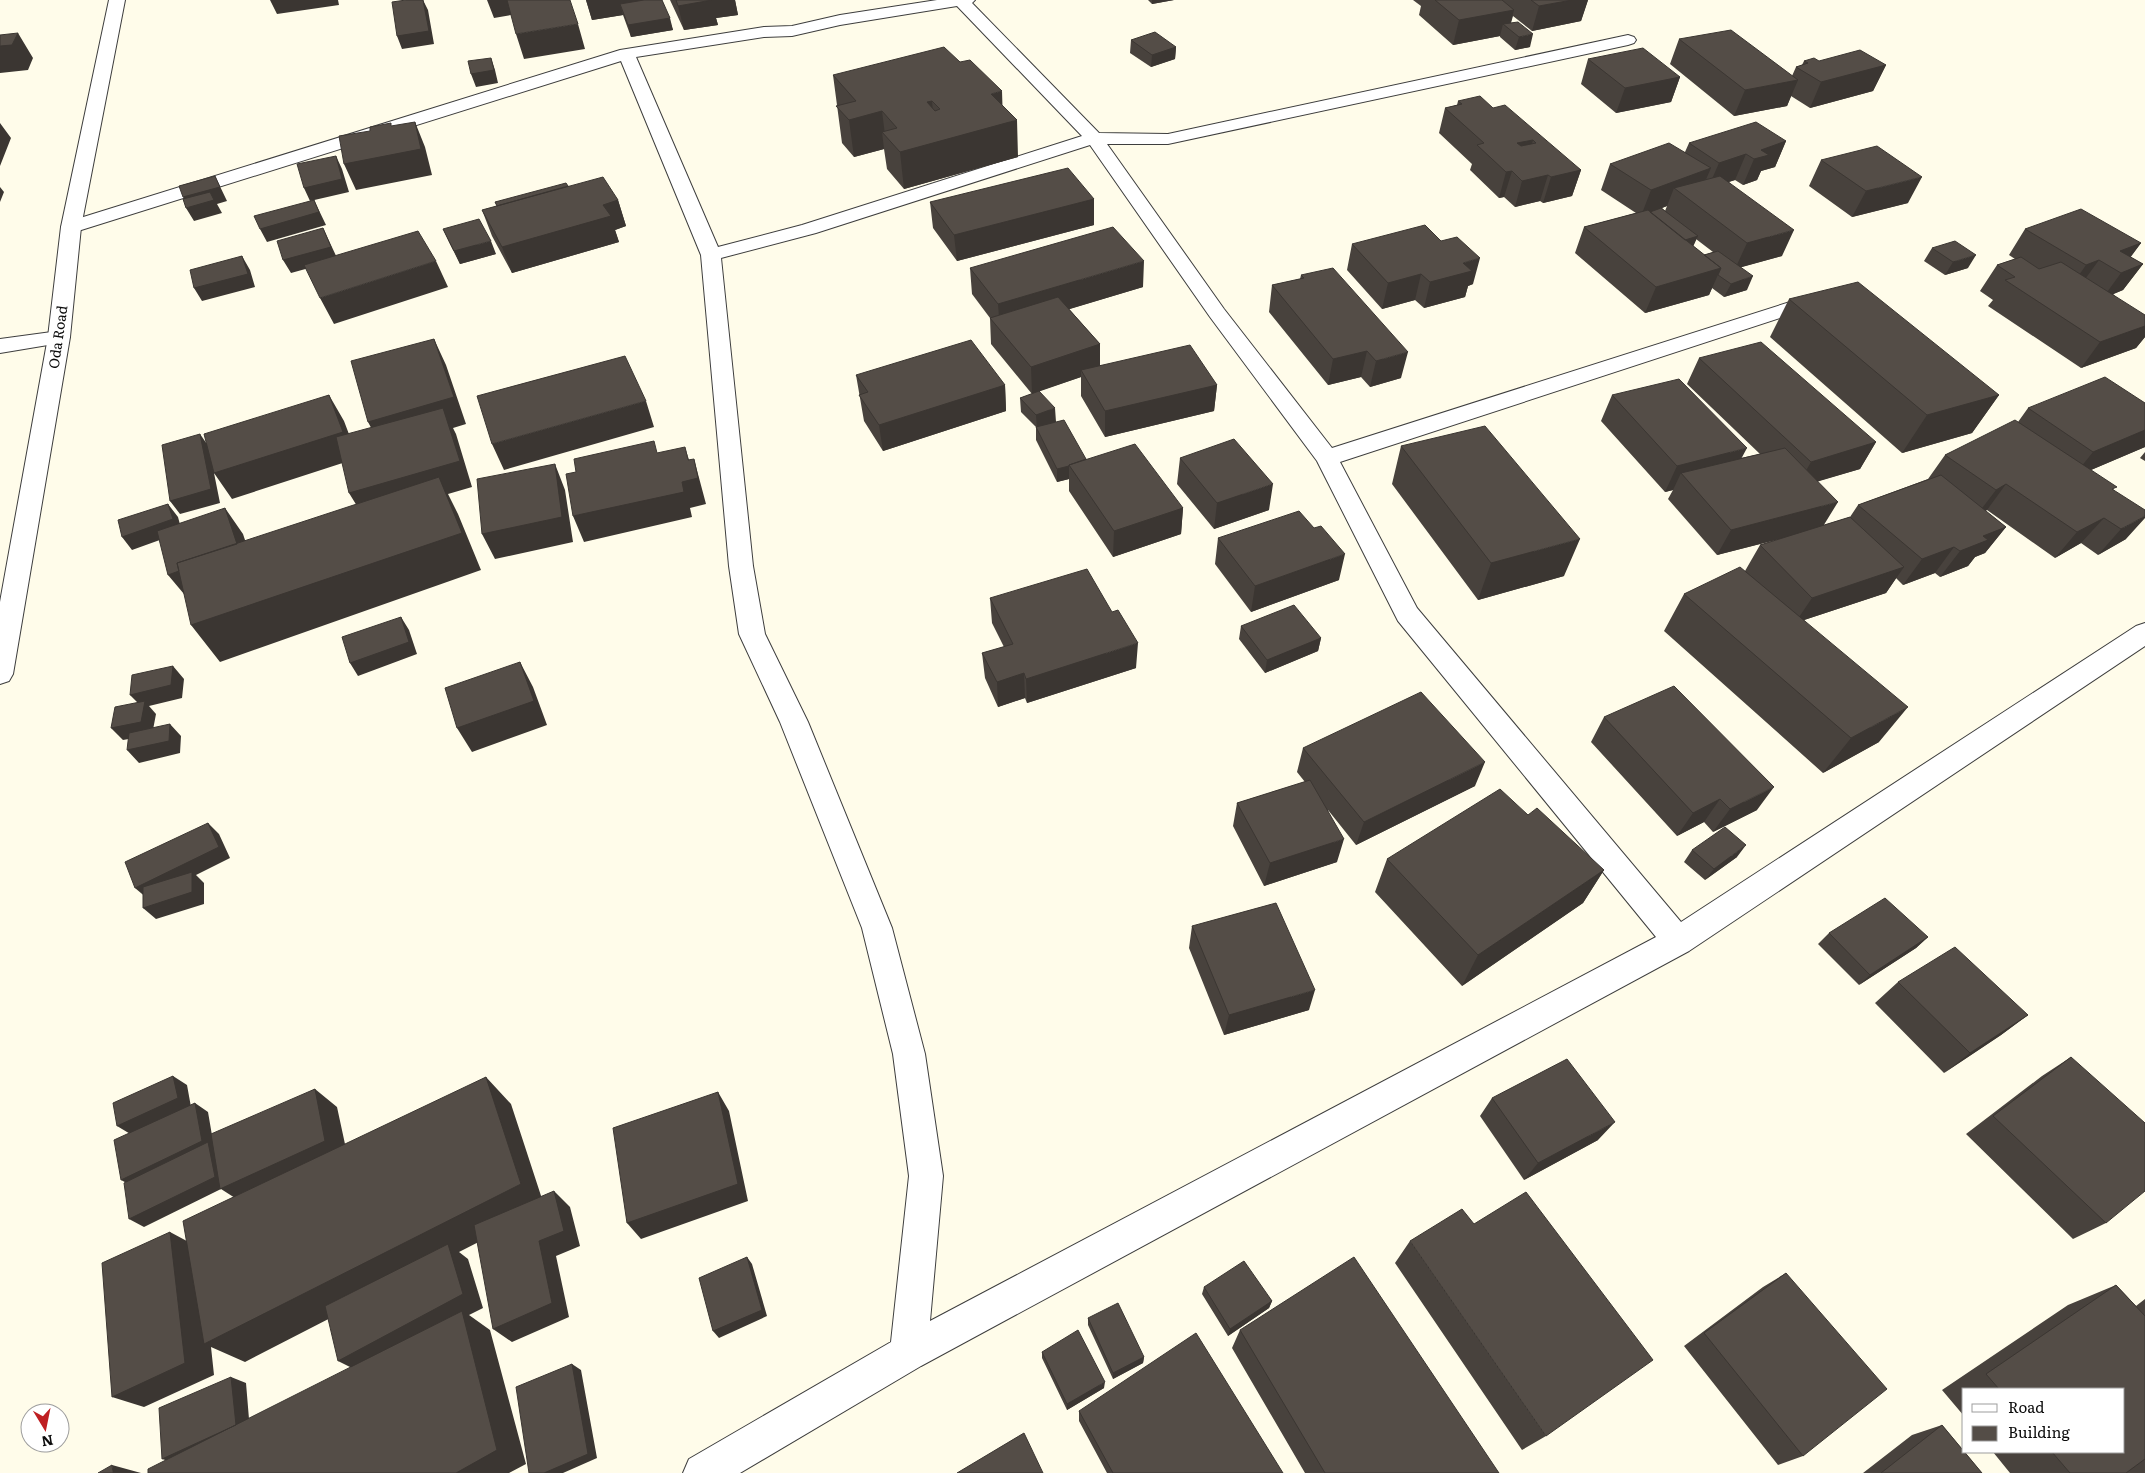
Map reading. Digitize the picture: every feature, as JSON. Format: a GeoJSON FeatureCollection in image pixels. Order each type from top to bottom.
{"type":"FeatureCollection","features":[{"type":"Feature","properties":{"kind":"street","name":"Oda Road"},"geometry":{"type":"LineString","coordinates":[[0,674],[59,337],[71,227],[117,0]]}},
{"type":"Feature","properties":{"kind":"street"},"geometry":{"type":"LineString","coordinates":[[71,227],[626,54],[764,32],[792,31],[840,20],[964,1],[1094,138],[1217,313],[1327,458],[1407,614],[1678,941]]}},
{"type":"Feature","properties":{"kind":"street"},"geometry":{"type":"LineString","coordinates":[[711,255],[809,229],[1094,138],[1168,139],[1628,40]]}},
{"type":"Feature","properties":{"kind":"street"},"geometry":{"type":"LineString","coordinates":[[626,54],[711,255],[741,566],[752,634],[794,722],[877,928],[909,1054],[926,1176],[908,1354]]}},
{"type":"Feature","properties":{"kind":"street"},"geometry":{"type":"LineString","coordinates":[[1327,458],[1837,293]]}},
{"type":"Feature","properties":{"kind":"street"},"geometry":{"type":"LineString","coordinates":[[0,346],[59,337]]}},
{"type":"Feature","properties":{"kind":"street"},"geometry":{"type":"LineString","coordinates":[[703,1473],[908,1354],[1678,941],[2145,633]]}},
{"type":"Feature","properties":{"kind":"building"},"geometry":{"type":"Polygon","coordinates":[[[423,0],[429,31],[397,36],[392,2],[423,0]]]}},
{"type":"Feature","properties":{"kind":"building"},"geometry":{"type":"Polygon","coordinates":[[[507,0],[570,0],[578,24],[516,34],[507,0]]]}},
{"type":"Feature","properties":{"kind":"building"},"geometry":{"type":"Polygon","coordinates":[[[644,0],[662,0],[670,18],[628,25],[620,4],[644,0]]]}},
{"type":"Feature","properties":{"kind":"building"},"geometry":{"type":"Polygon","coordinates":[[[676,0],[712,0],[678,6],[676,0]]]}},
{"type":"Feature","properties":{"kind":"building"},"geometry":{"type":"Polygon","coordinates":[[[1435,0],[1502,0],[1514,10],[1459,20],[1435,0]]]}},
{"type":"Feature","properties":{"kind":"building"},"geometry":{"type":"Polygon","coordinates":[[[1531,0],[1572,0],[1539,6],[1531,0]]]}},
{"type":"Feature","properties":{"kind":"building"},"geometry":{"type":"Polygon","coordinates":[[[1518,22],[1533,34],[1519,37],[1503,24],[1518,22]]]}},
{"type":"Feature","properties":{"kind":"building"},"geometry":{"type":"Polygon","coordinates":[[[1731,30],[1798,80],[1745,90],[1679,39],[1731,30]]]}},
{"type":"Feature","properties":{"kind":"building"},"geometry":{"type":"Polygon","coordinates":[[[1155,32],[1176,47],[1152,55],[1131,40],[1155,32]]]}},
{"type":"Feature","properties":{"kind":"building"},"geometry":{"type":"Polygon","coordinates":[[[18,33],[12,45],[0,46],[0,35],[18,33]]]}},
{"type":"Feature","properties":{"kind":"building"},"geometry":{"type":"Polygon","coordinates":[[[944,47],[960,62],[970,60],[1002,91],[991,94],[1017,120],[900,152],[882,132],[897,128],[882,111],[849,120],[836,106],[856,101],[833,75],[944,47]],[[932,101],[927,102],[935,111],[940,109],[932,101]]]}},
{"type":"Feature","properties":{"kind":"building"},"geometry":{"type":"Polygon","coordinates":[[[1643,48],[1680,77],[1625,88],[1588,59],[1643,48]]]}},
{"type":"Feature","properties":{"kind":"building"},"geometry":{"type":"Polygon","coordinates":[[[1860,50],[1886,65],[1821,82],[1796,67],[1808,63],[1804,61],[1814,58],[1819,61],[1860,50]]]}},
{"type":"Feature","properties":{"kind":"building"},"geometry":{"type":"Polygon","coordinates":[[[491,58],[494,70],[471,74],[468,61],[491,58]]]}},
{"type":"Feature","properties":{"kind":"building"},"geometry":{"type":"Polygon","coordinates":[[[1480,96],[1493,108],[1505,105],[1581,170],[1522,181],[1512,171],[1506,172],[1477,145],[1484,143],[1445,108],[1462,104],[1458,101],[1480,96]],[[1533,140],[1517,143],[1521,146],[1536,143],[1533,140]]]}},
{"type":"Feature","properties":{"kind":"building"},"geometry":{"type":"Polygon","coordinates":[[[415,122],[421,149],[344,164],[339,136],[370,131],[370,127],[391,123],[391,126],[415,122]]]}},
{"type":"Feature","properties":{"kind":"building"},"geometry":{"type":"Polygon","coordinates":[[[1756,122],[1786,141],[1761,150],[1769,155],[1754,159],[1746,154],[1719,163],[1689,143],[1756,122]]]}},
{"type":"Feature","properties":{"kind":"building"},"geometry":{"type":"Polygon","coordinates":[[[1669,143],[1711,168],[1651,190],[1610,164],[1669,143]]]}},
{"type":"Feature","properties":{"kind":"building"},"geometry":{"type":"Polygon","coordinates":[[[1877,146],[1922,177],[1866,191],[1821,160],[1877,146]]]}},
{"type":"Feature","properties":{"kind":"building"},"geometry":{"type":"Polygon","coordinates":[[[336,156],[342,179],[304,188],[297,164],[336,156]]]}},
{"type":"Feature","properties":{"kind":"building"},"geometry":{"type":"Polygon","coordinates":[[[1068,168],[1094,199],[954,235],[930,202],[1068,168]]]}},
{"type":"Feature","properties":{"kind":"building"},"geometry":{"type":"Polygon","coordinates":[[[215,176],[220,187],[183,197],[179,186],[215,176]]]}},
{"type":"Feature","properties":{"kind":"building"},"geometry":{"type":"Polygon","coordinates":[[[1720,176],[1794,230],[1747,243],[1674,188],[1720,176]]]}},
{"type":"Feature","properties":{"kind":"building"},"geometry":{"type":"Polygon","coordinates":[[[603,177],[618,200],[603,205],[611,216],[502,247],[482,210],[603,177]]]}},
{"type":"Feature","properties":{"kind":"building"},"geometry":{"type":"Polygon","coordinates":[[[566,183],[568,186],[497,206],[495,202],[566,183]]]}},
{"type":"Feature","properties":{"kind":"building"},"geometry":{"type":"Polygon","coordinates":[[[210,192],[214,200],[186,208],[183,199],[210,192]]]}},
{"type":"Feature","properties":{"kind":"building"},"geometry":{"type":"Polygon","coordinates":[[[314,200],[319,212],[260,229],[254,216],[314,200]]]}},
{"type":"Feature","properties":{"kind":"building"},"geometry":{"type":"Polygon","coordinates":[[[1661,208],[1698,236],[1685,240],[1650,212],[1661,208]]]}},
{"type":"Feature","properties":{"kind":"building"},"geometry":{"type":"Polygon","coordinates":[[[2081,209],[2141,243],[2120,251],[2143,264],[2121,273],[2099,260],[2086,265],[2025,229],[2081,209]]]}},
{"type":"Feature","properties":{"kind":"building"},"geometry":{"type":"Polygon","coordinates":[[[1648,210],[1721,268],[1656,287],[1584,227],[1648,210]]]}},
{"type":"Feature","properties":{"kind":"building"},"geometry":{"type":"Polygon","coordinates":[[[479,219],[491,241],[454,251],[443,229],[479,219]]]}},
{"type":"Feature","properties":{"kind":"building"},"geometry":{"type":"Polygon","coordinates":[[[1425,225],[1441,241],[1457,237],[1480,258],[1463,263],[1472,271],[1430,282],[1421,274],[1388,283],[1352,244],[1425,225]]]}},
{"type":"Feature","properties":{"kind":"building"},"geometry":{"type":"Polygon","coordinates":[[[1113,227],[1144,261],[998,304],[970,268],[1113,227]]]}},
{"type":"Feature","properties":{"kind":"building"},"geometry":{"type":"Polygon","coordinates":[[[323,228],[331,247],[283,260],[277,241],[323,228]]]}},
{"type":"Feature","properties":{"kind":"building"},"geometry":{"type":"Polygon","coordinates":[[[418,231],[436,261],[320,298],[304,265],[418,231]]]}},
{"type":"Feature","properties":{"kind":"building"},"geometry":{"type":"Polygon","coordinates":[[[1955,241],[1976,255],[1953,262],[1932,248],[1955,241]]]}},
{"type":"Feature","properties":{"kind":"building"},"geometry":{"type":"Polygon","coordinates":[[[1718,251],[1753,276],[1731,284],[1718,275],[1721,268],[1704,255],[1718,251]]]}},
{"type":"Feature","properties":{"kind":"building"},"geometry":{"type":"Polygon","coordinates":[[[242,256],[248,274],[194,288],[190,270],[242,256]]]}},
{"type":"Feature","properties":{"kind":"building"},"geometry":{"type":"Polygon","coordinates":[[[2021,257],[2039,269],[2061,262],[2145,315],[2145,326],[2100,342],[2005,280],[2015,277],[1997,265],[2021,257]]]}},
{"type":"Feature","properties":{"kind":"building"},"geometry":{"type":"Polygon","coordinates":[[[1333,268],[1408,352],[1376,361],[1367,351],[1333,359],[1272,285],[1304,278],[1301,275],[1333,268]]]}},
{"type":"Feature","properties":{"kind":"building"},"geometry":{"type":"Polygon","coordinates":[[[1858,282],[1999,395],[1927,415],[1789,299],[1858,282]]]}},
{"type":"Feature","properties":{"kind":"building"},"geometry":{"type":"Polygon","coordinates":[[[1058,297],[1100,344],[1031,367],[990,318],[1058,297]]]}},
{"type":"Feature","properties":{"kind":"building"},"geometry":{"type":"Polygon","coordinates":[[[434,339],[454,397],[368,422],[351,361],[434,339]]]}},
{"type":"Feature","properties":{"kind":"building"},"geometry":{"type":"Polygon","coordinates":[[[971,340],[1005,385],[879,425],[859,395],[868,392],[856,375],[971,340]]]}},
{"type":"Feature","properties":{"kind":"building"},"geometry":{"type":"Polygon","coordinates":[[[1761,342],[1876,442],[1811,462],[1699,358],[1761,342]]]}},
{"type":"Feature","properties":{"kind":"building"},"geometry":{"type":"Polygon","coordinates":[[[1190,345],[1217,385],[1105,411],[1081,370],[1190,345]]]}},
{"type":"Feature","properties":{"kind":"building"},"geometry":{"type":"Polygon","coordinates":[[[625,356],[646,401],[492,444],[477,396],[625,356]]]}},
{"type":"Feature","properties":{"kind":"building"},"geometry":{"type":"Polygon","coordinates":[[[2105,377],[2145,403],[2145,430],[2093,452],[2028,408],[2105,377]]]}},
{"type":"Feature","properties":{"kind":"building"},"geometry":{"type":"Polygon","coordinates":[[[1679,379],[1747,448],[1677,466],[1612,395],[1679,379]]]}},
{"type":"Feature","properties":{"kind":"building"},"geometry":{"type":"Polygon","coordinates":[[[1039,391],[1055,408],[1036,415],[1020,398],[1039,391]]]}},
{"type":"Feature","properties":{"kind":"building"},"geometry":{"type":"Polygon","coordinates":[[[329,395],[343,432],[214,473],[204,434],[329,395]]]}},
{"type":"Feature","properties":{"kind":"building"},"geometry":{"type":"Polygon","coordinates":[[[443,408],[460,461],[349,493],[336,437],[443,408]]]}},
{"type":"Feature","properties":{"kind":"building"},"geometry":{"type":"Polygon","coordinates":[[[1064,420],[1086,459],[1057,469],[1036,427],[1064,420]]]}},
{"type":"Feature","properties":{"kind":"building"},"geometry":{"type":"Polygon","coordinates":[[[2015,420],[2117,487],[2112,489],[2145,510],[2145,516],[2121,529],[2104,518],[2077,532],[2006,484],[1996,490],[1945,455],[2015,420]]]}},
{"type":"Feature","properties":{"kind":"building"},"geometry":{"type":"Polygon","coordinates":[[[1485,426],[1580,539],[1491,563],[1401,446],[1485,426]]]}},
{"type":"Feature","properties":{"kind":"building"},"geometry":{"type":"Polygon","coordinates":[[[200,434],[211,489],[170,501],[162,445],[200,434]]]}},
{"type":"Feature","properties":{"kind":"building"},"geometry":{"type":"Polygon","coordinates":[[[1234,439],[1273,484],[1217,503],[1180,458],[1234,439]]]}},
{"type":"Feature","properties":{"kind":"building"},"geometry":{"type":"Polygon","coordinates":[[[654,441],[657,453],[685,447],[688,460],[694,459],[698,478],[682,482],[684,492],[573,516],[566,474],[576,472],[574,459],[654,441]]]}},
{"type":"Feature","properties":{"kind":"building"},"geometry":{"type":"Polygon","coordinates":[[[1135,444],[1183,508],[1114,531],[1069,465],[1135,444]]]}},
{"type":"Feature","properties":{"kind":"building"},"geometry":{"type":"Polygon","coordinates":[[[1785,448],[1838,502],[1731,530],[1681,473],[1785,448]]]}},
{"type":"Feature","properties":{"kind":"building"},"geometry":{"type":"Polygon","coordinates":[[[555,464],[562,517],[482,534],[477,479],[555,464]]]}},
{"type":"Feature","properties":{"kind":"building"},"geometry":{"type":"Polygon","coordinates":[[[1941,475],[2006,527],[1983,536],[1988,540],[1960,551],[1954,547],[1922,559],[1858,505],[1941,475]]]}},
{"type":"Feature","properties":{"kind":"building"},"geometry":{"type":"Polygon","coordinates":[[[439,477],[462,533],[191,625],[177,563],[439,477]]]}},
{"type":"Feature","properties":{"kind":"building"},"geometry":{"type":"Polygon","coordinates":[[[168,504],[173,519],[122,537],[118,520],[168,504]]]}},
{"type":"Feature","properties":{"kind":"building"},"geometry":{"type":"Polygon","coordinates":[[[225,508],[237,544],[177,563],[179,571],[168,575],[157,531],[225,508]]]}},
{"type":"Feature","properties":{"kind":"building"},"geometry":{"type":"Polygon","coordinates":[[[1299,511],[1314,528],[1321,526],[1345,554],[1255,586],[1218,538],[1299,511]]]}},
{"type":"Feature","properties":{"kind":"building"},"geometry":{"type":"Polygon","coordinates":[[[1850,517],[1904,567],[1812,598],[1760,545],[1850,517]]]}},
{"type":"Feature","properties":{"kind":"building"},"geometry":{"type":"Polygon","coordinates":[[[1740,567],[1908,707],[1851,738],[1684,594],[1740,567]]]}},
{"type":"Feature","properties":{"kind":"building"},"geometry":{"type":"Polygon","coordinates":[[[1087,569],[1112,612],[1118,610],[1138,643],[1026,679],[1024,673],[997,682],[982,653],[1013,644],[990,598],[1087,569]]]}},
{"type":"Feature","properties":{"kind":"building"},"geometry":{"type":"Polygon","coordinates":[[[1294,605],[1321,638],[1267,660],[1241,626],[1294,605]]]}},
{"type":"Feature","properties":{"kind":"building"},"geometry":{"type":"Polygon","coordinates":[[[401,617],[409,642],[350,663],[342,637],[401,617]]]}},
{"type":"Feature","properties":{"kind":"building"},"geometry":{"type":"Polygon","coordinates":[[[520,662],[534,701],[457,728],[445,688],[520,662]]]}},
{"type":"Feature","properties":{"kind":"building"},"geometry":{"type":"Polygon","coordinates":[[[173,666],[171,685],[130,695],[132,675],[173,666]]]}},
{"type":"Feature","properties":{"kind":"building"},"geometry":{"type":"Polygon","coordinates":[[[1674,686],[1774,787],[1730,809],[1720,799],[1693,813],[1604,717],[1674,686]]]}},
{"type":"Feature","properties":{"kind":"building"},"geometry":{"type":"Polygon","coordinates":[[[1421,692],[1485,762],[1364,822],[1303,748],[1421,692]]]}},
{"type":"Feature","properties":{"kind":"building"},"geometry":{"type":"Polygon","coordinates":[[[145,701],[141,722],[111,728],[115,707],[145,701]]]}},
{"type":"Feature","properties":{"kind":"building"},"geometry":{"type":"Polygon","coordinates":[[[170,724],[169,741],[127,750],[129,733],[170,724]]]}},
{"type":"Feature","properties":{"kind":"building"},"geometry":{"type":"Polygon","coordinates":[[[1310,780],[1344,839],[1270,863],[1237,803],[1310,780]]]}},
{"type":"Feature","properties":{"kind":"building"},"geometry":{"type":"Polygon","coordinates":[[[1500,789],[1528,815],[1537,808],[1604,870],[1478,955],[1387,859],[1500,789]]]}},
{"type":"Feature","properties":{"kind":"building"},"geometry":{"type":"Polygon","coordinates":[[[208,823],[219,847],[135,888],[125,862],[208,823]]]}},
{"type":"Feature","properties":{"kind":"building"},"geometry":{"type":"Polygon","coordinates":[[[1725,827],[1746,845],[1714,869],[1692,850],[1725,827]]]}},
{"type":"Feature","properties":{"kind":"building"},"geometry":{"type":"Polygon","coordinates":[[[192,872],[192,892],[143,908],[143,887],[192,872]]]}},
{"type":"Feature","properties":{"kind":"building"},"geometry":{"type":"Polygon","coordinates":[[[1885,898],[1928,937],[1870,975],[1829,933],[1885,898]]]}},
{"type":"Feature","properties":{"kind":"building"},"geometry":{"type":"Polygon","coordinates":[[[1276,903],[1315,990],[1229,1015],[1192,926],[1276,903]]]}},
{"type":"Feature","properties":{"kind":"building"},"geometry":{"type":"Polygon","coordinates":[[[1955,947],[2028,1015],[1970,1053],[1898,982],[1955,947]]]}},
{"type":"Feature","properties":{"kind":"building"},"geometry":{"type":"Polygon","coordinates":[[[2071,1057],[2145,1123],[2145,1191],[2106,1223],[1993,1116],[2071,1057]]]}},
{"type":"Feature","properties":{"kind":"building"},"geometry":{"type":"Polygon","coordinates":[[[1567,1059],[1615,1122],[1538,1163],[1492,1098],[1567,1059]]]}},
{"type":"Feature","properties":{"kind":"building"},"geometry":{"type":"Polygon","coordinates":[[[173,1076],[178,1098],[117,1126],[113,1103],[173,1076]]]}},
{"type":"Feature","properties":{"kind":"building"},"geometry":{"type":"Polygon","coordinates":[[[486,1077],[521,1184],[204,1344],[183,1221],[486,1077]]]}},
{"type":"Feature","properties":{"kind":"building"},"geometry":{"type":"Polygon","coordinates":[[[315,1089],[325,1141],[220,1189],[211,1134],[315,1089]]]}},
{"type":"Feature","properties":{"kind":"building"},"geometry":{"type":"Polygon","coordinates":[[[718,1092],[738,1184],[627,1223],[613,1128],[718,1092]]]}},
{"type":"Feature","properties":{"kind":"building"},"geometry":{"type":"Polygon","coordinates":[[[195,1103],[202,1141],[121,1180],[114,1140],[195,1103]]]}},
{"type":"Feature","properties":{"kind":"building"},"geometry":{"type":"Polygon","coordinates":[[[208,1142],[215,1177],[129,1219],[124,1183],[208,1142]]]}},
{"type":"Feature","properties":{"kind":"building"},"geometry":{"type":"Polygon","coordinates":[[[554,1191],[564,1231],[539,1241],[552,1303],[493,1329],[474,1225],[554,1191]]]}},
{"type":"Feature","properties":{"kind":"building"},"geometry":{"type":"Polygon","coordinates":[[[1526,1192],[1653,1360],[1546,1436],[1410,1241],[1462,1209],[1474,1224],[1526,1192]]]}},
{"type":"Feature","properties":{"kind":"building"},"geometry":{"type":"Polygon","coordinates":[[[170,1232],[185,1363],[112,1397],[102,1263],[170,1232]]]}},
{"type":"Feature","properties":{"kind":"building"},"geometry":{"type":"Polygon","coordinates":[[[448,1244],[463,1294],[338,1361],[325,1306],[448,1244]]]}},
{"type":"Feature","properties":{"kind":"building"},"geometry":{"type":"Polygon","coordinates":[[[747,1257],[762,1310],[713,1331],[699,1278],[747,1257]]]}},
{"type":"Feature","properties":{"kind":"building"},"geometry":{"type":"Polygon","coordinates":[[[1354,1257],[1499,1473],[1325,1473],[1240,1330],[1354,1257]]]}},
{"type":"Feature","properties":{"kind":"building"},"geometry":{"type":"Polygon","coordinates":[[[1244,1261],[1272,1301],[1230,1329],[1204,1287],[1244,1261]]]}},
{"type":"Feature","properties":{"kind":"building"},"geometry":{"type":"Polygon","coordinates":[[[1786,1273],[1887,1389],[1803,1456],[1704,1333],[1786,1273]]]}},
{"type":"Feature","properties":{"kind":"building"},"geometry":{"type":"Polygon","coordinates":[[[2116,1285],[2145,1316],[2145,1459],[2126,1473],[2070,1473],[2053,1453],[2125,1453],[2125,1388],[1998,1388],[1986,1374],[2116,1285]]]}},
{"type":"Feature","properties":{"kind":"building"},"geometry":{"type":"Polygon","coordinates":[[[1118,1303],[1144,1357],[1113,1373],[1088,1318],[1118,1303]]]}},
{"type":"Feature","properties":{"kind":"building"},"geometry":{"type":"Polygon","coordinates":[[[462,1311],[497,1450],[456,1473],[148,1473],[148,1469],[462,1311]]]}},
{"type":"Feature","properties":{"kind":"building"},"geometry":{"type":"Polygon","coordinates":[[[1078,1330],[1105,1382],[1067,1404],[1042,1352],[1078,1330]]]}},
{"type":"Feature","properties":{"kind":"building"},"geometry":{"type":"Polygon","coordinates":[[[1196,1333],[1283,1473],[1113,1473],[1079,1411],[1196,1333]]]}},
{"type":"Feature","properties":{"kind":"building"},"geometry":{"type":"Polygon","coordinates":[[[572,1364],[588,1454],[544,1473],[529,1473],[516,1387],[572,1364]]]}},
{"type":"Feature","properties":{"kind":"building"},"geometry":{"type":"Polygon","coordinates":[[[231,1377],[236,1425],[162,1459],[159,1408],[231,1377]]]}},
{"type":"Feature","properties":{"kind":"building"},"geometry":{"type":"Polygon","coordinates":[[[1942,1425],[1962,1449],[1962,1453],[1965,1453],[1982,1473],[1881,1473],[1942,1425]]]}},
{"type":"Feature","properties":{"kind":"building"},"geometry":{"type":"Polygon","coordinates":[[[1024,1433],[1043,1473],[957,1473],[1024,1433]]]}},
{"type":"Feature","properties":{"kind":"building"},"geometry":{"type":"Polygon","coordinates":[[[112,1465],[113,1473],[98,1473],[112,1465]]]}}]}
